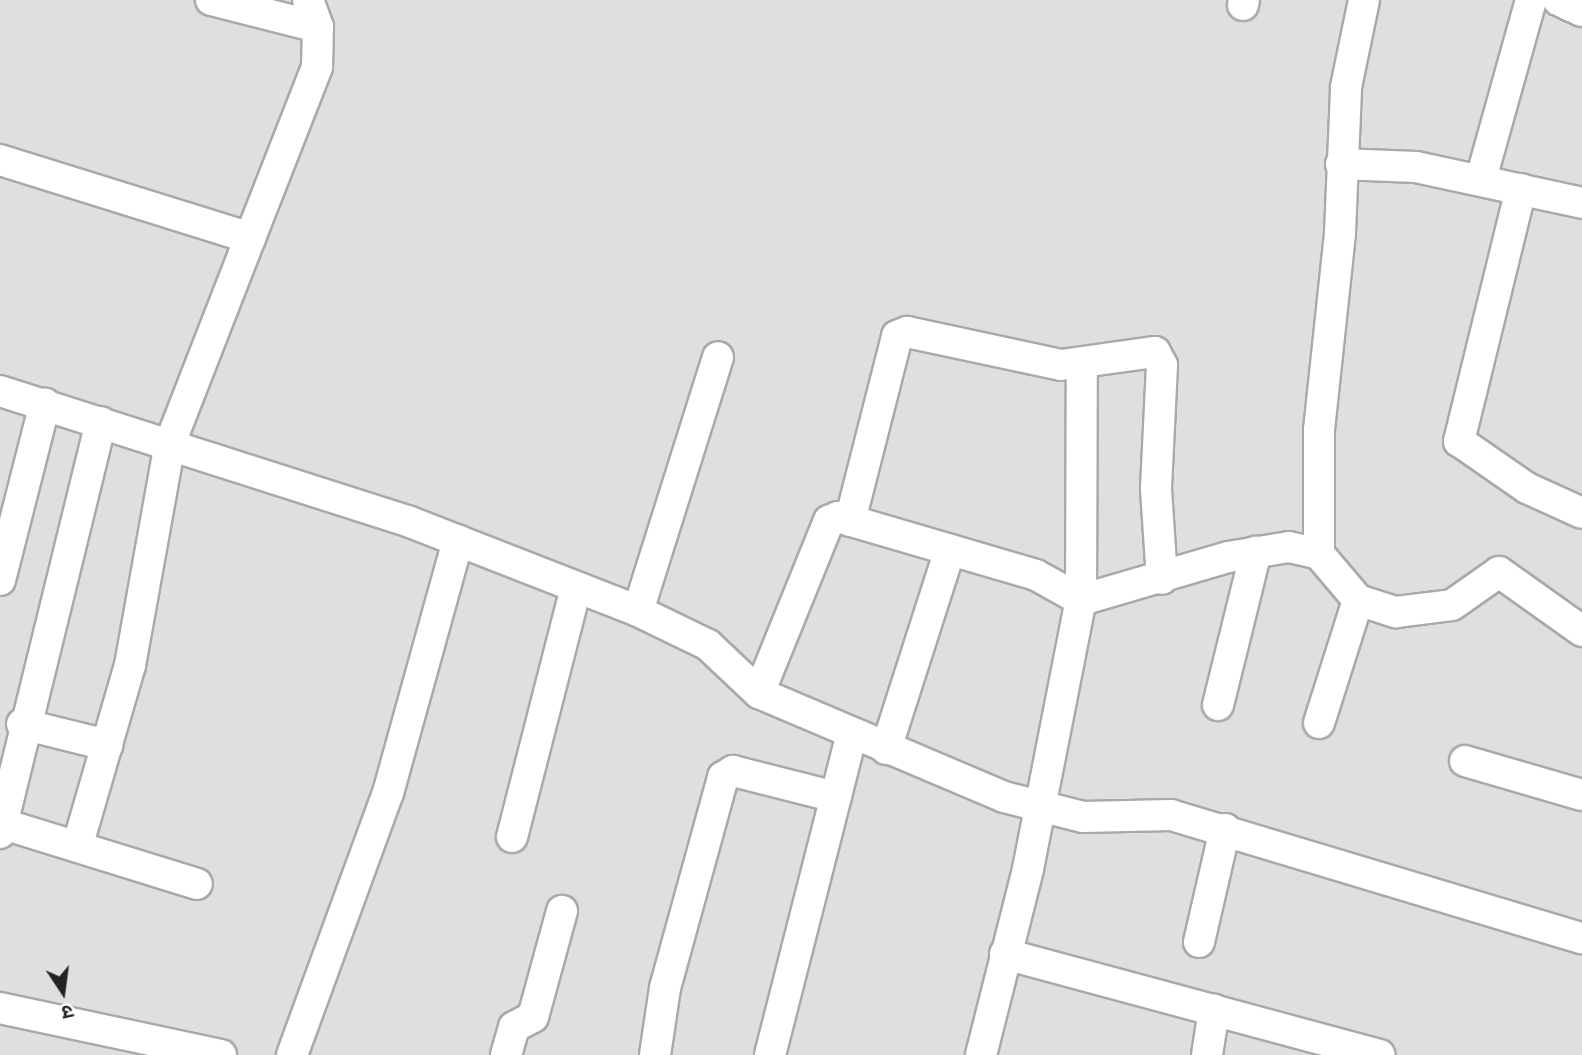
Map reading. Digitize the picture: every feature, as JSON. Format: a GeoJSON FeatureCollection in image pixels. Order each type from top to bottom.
{"type":"FeatureCollection","features":[{"type":"Feature","properties":{"kind":"street"},"geometry":{"type":"LineString","coordinates":[[78,844],[130,665],[170,443],[317,67],[313,14],[211,0]]}},
{"type":"Feature","properties":{"kind":"street"},"geometry":{"type":"LineString","coordinates":[[1319,554],[1319,430],[1348,64],[1364,0]]}},
{"type":"Feature","properties":{"kind":"street"},"geometry":{"type":"LineString","coordinates":[[1481,178],[1531,0]]}},
{"type":"Feature","properties":{"kind":"street"},"geometry":{"type":"LineString","coordinates":[[1558,0],[1582,11]]}},
{"type":"Feature","properties":{"kind":"street"},"geometry":{"type":"LineString","coordinates":[[0,160],[250,238]]}},
{"type":"Feature","properties":{"kind":"street"},"geometry":{"type":"LineString","coordinates":[[1341,164],[1416,167],[1481,178],[1582,202]]}},
{"type":"Feature","properties":{"kind":"street"},"geometry":{"type":"LineString","coordinates":[[1521,189],[1459,441],[1527,488],[1582,513]]}},
{"type":"Feature","properties":{"kind":"street"},"geometry":{"type":"LineString","coordinates":[[850,521],[897,336],[907,332],[1044,363],[1082,365],[1147,352],[1160,356],[1156,511],[1162,579]]}},
{"type":"Feature","properties":{"kind":"street"},"geometry":{"type":"LineString","coordinates":[[638,611],[718,357]]}},
{"type":"Feature","properties":{"kind":"street"},"geometry":{"type":"LineString","coordinates":[[981,1055],[1039,807],[1081,600],[1082,365]]}},
{"type":"Feature","properties":{"kind":"street"},"geometry":{"type":"LineString","coordinates":[[0,391],[170,443],[458,541],[638,611],[708,645],[759,693],[886,749],[1039,807],[1083,817],[1150,812],[1225,829],[1582,938]]}},
{"type":"Feature","properties":{"kind":"street"},"geometry":{"type":"LineString","coordinates":[[0,580],[45,404]]}},
{"type":"Feature","properties":{"kind":"street"},"geometry":{"type":"LineString","coordinates":[[101,422],[22,724],[1,826],[78,844],[197,884]]}},
{"type":"Feature","properties":{"kind":"street"},"geometry":{"type":"LineString","coordinates":[[759,693],[829,521],[850,521],[1036,575],[1081,600],[1256,552],[1289,547],[1319,554],[1358,600],[1396,612],[1439,608],[1462,600],[1499,572],[1582,631]]}},
{"type":"Feature","properties":{"kind":"street"},"geometry":{"type":"LineString","coordinates":[[292,1055],[388,793],[458,541]]}},
{"type":"Feature","properties":{"kind":"street"},"geometry":{"type":"LineString","coordinates":[[886,749],[950,550]]}},
{"type":"Feature","properties":{"kind":"street"},"geometry":{"type":"LineString","coordinates":[[1218,705],[1256,552]]}},
{"type":"Feature","properties":{"kind":"street"},"geometry":{"type":"LineString","coordinates":[[512,837],[576,588]]}},
{"type":"Feature","properties":{"kind":"street"},"geometry":{"type":"LineString","coordinates":[[1320,723],[1358,600]]}},
{"type":"Feature","properties":{"kind":"street"},"geometry":{"type":"LineString","coordinates":[[22,724],[107,745]]}},
{"type":"Feature","properties":{"kind":"street"},"geometry":{"type":"LineString","coordinates":[[770,1055],[852,734]]}},
{"type":"Feature","properties":{"kind":"street"},"geometry":{"type":"LineString","coordinates":[[1465,761],[1582,795]]}},
{"type":"Feature","properties":{"kind":"street"},"geometry":{"type":"LineString","coordinates":[[655,1055],[665,988],[723,777],[733,771],[836,797]]}},
{"type":"Feature","properties":{"kind":"street"},"geometry":{"type":"LineString","coordinates":[[1199,942],[1225,829]]}},
{"type":"Feature","properties":{"kind":"street"},"geometry":{"type":"LineString","coordinates":[[506,1055],[514,1027],[533,1017],[562,911]]}},
{"type":"Feature","properties":{"kind":"street"},"geometry":{"type":"LineString","coordinates":[[1005,954],[1380,1055]]}},
{"type":"Feature","properties":{"kind":"street"},"geometry":{"type":"LineString","coordinates":[[0,1008],[221,1055]]}},
{"type":"Feature","properties":{"kind":"street"},"geometry":{"type":"LineString","coordinates":[[1207,1055],[1214,1010]]}},
{"type":"Feature","properties":{"kind":"shaded area"},"geometry":{"type":"Polygon","coordinates":[[[0,0],[1582,0],[1582,1055],[0,1055],[0,0]]]}}]}
